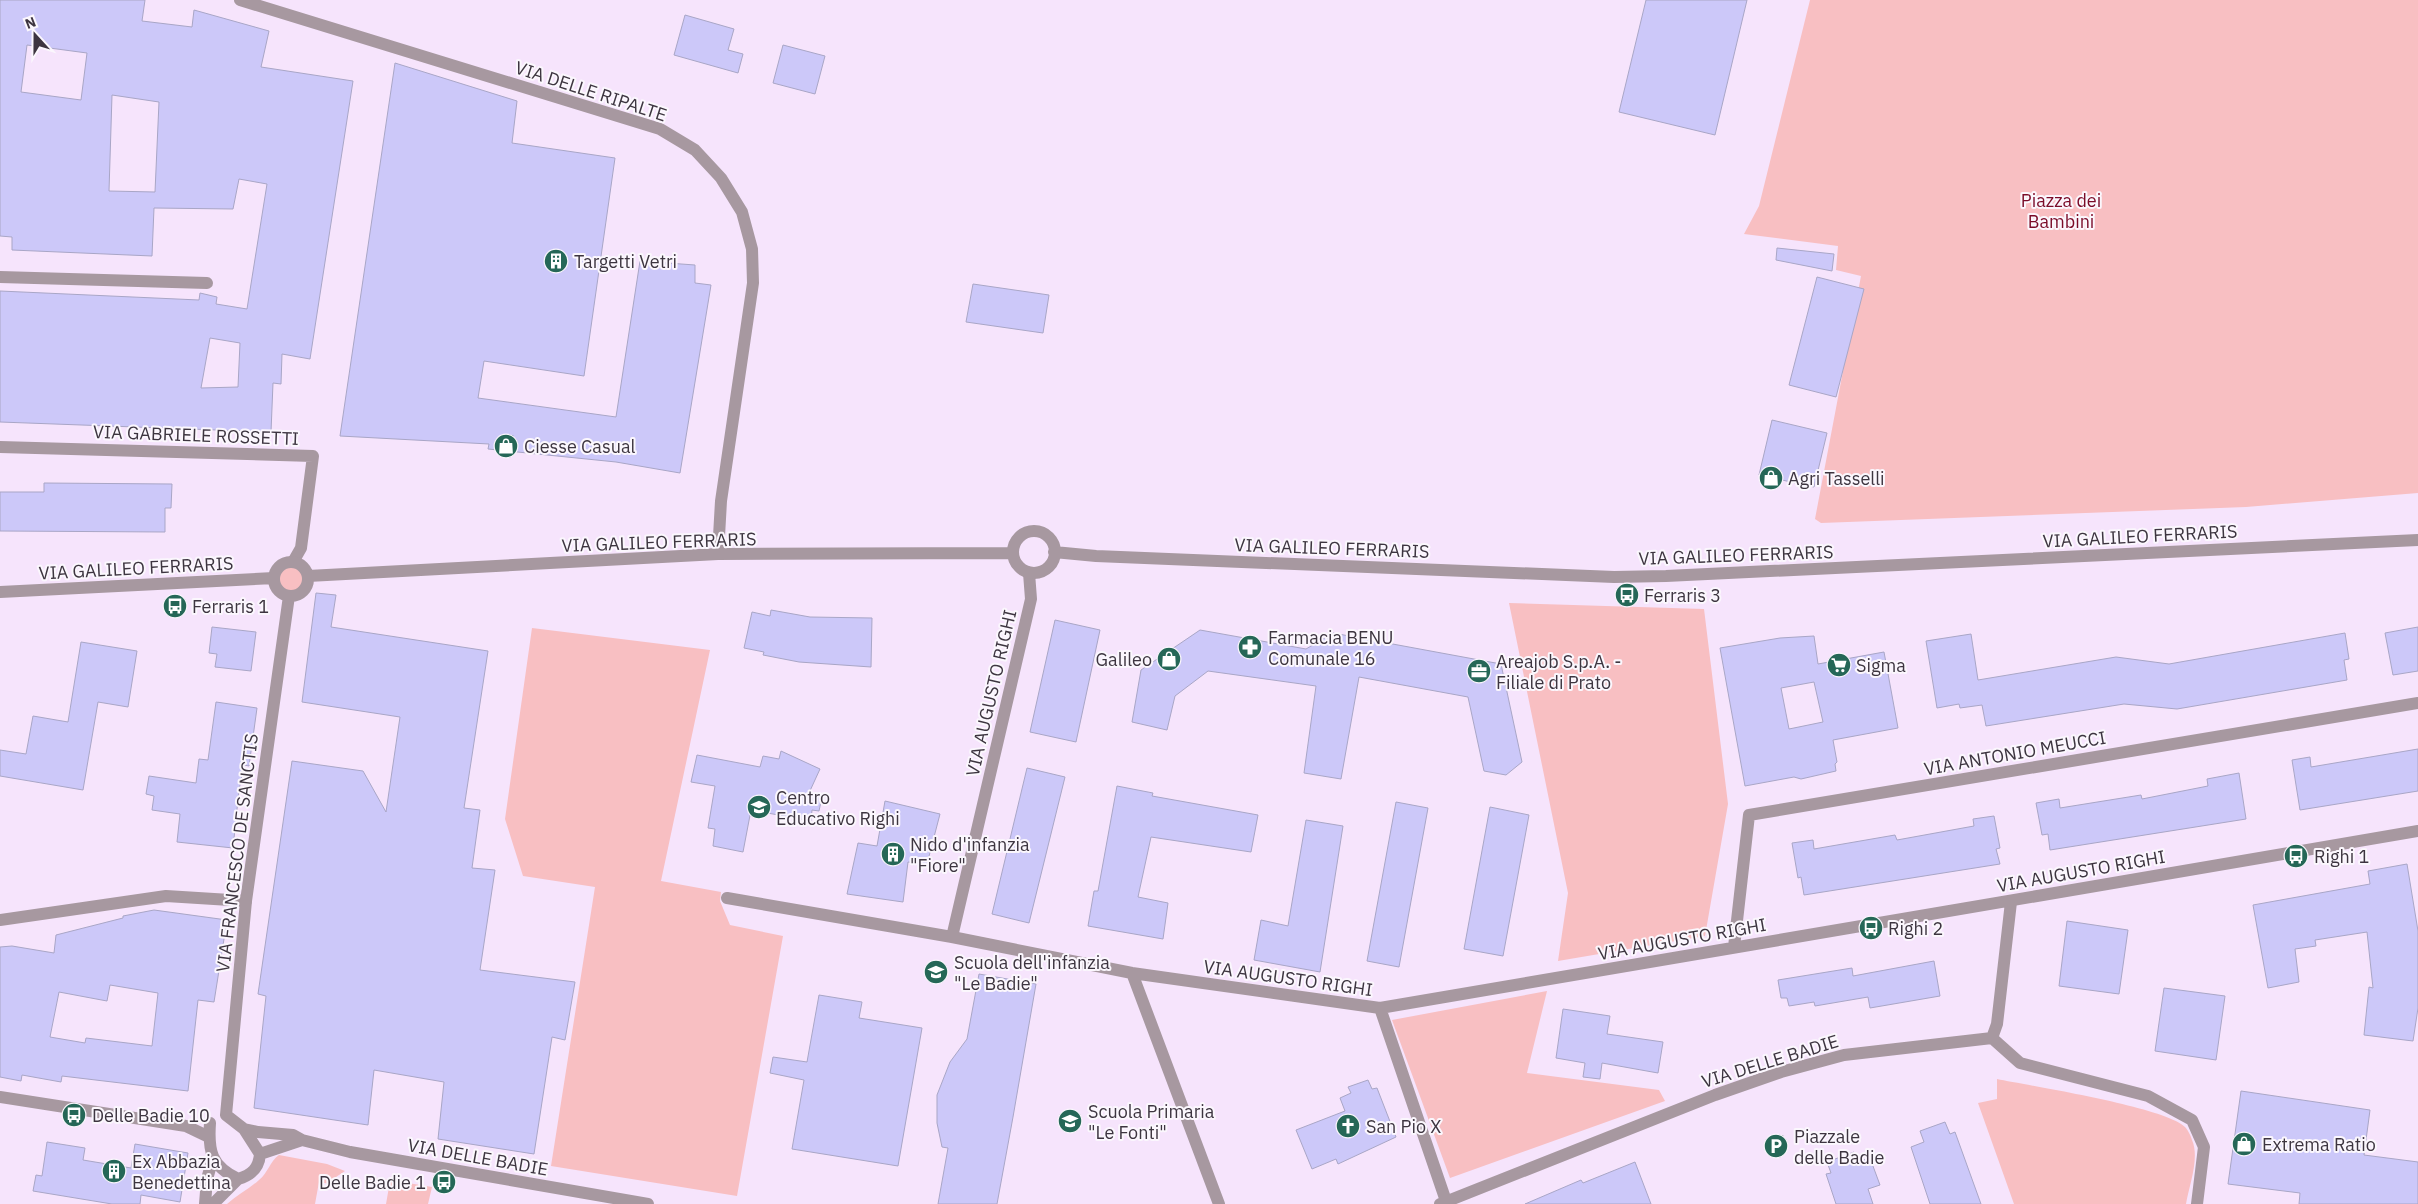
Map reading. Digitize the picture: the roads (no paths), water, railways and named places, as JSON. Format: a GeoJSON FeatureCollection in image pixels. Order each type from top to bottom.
{"type":"FeatureCollection","features":[{"type":"Feature","properties":{"kind":"street","name":"VIA DELLE RIPALTE"},"geometry":{"type":"LineString","coordinates":[[240,0],[660,129],[694,150],[721,178],[742,212],[752,249],[753,283],[721,501],[718,554]]}},
{"type":"Feature","properties":{"kind":"street"},"geometry":{"type":"LineString","coordinates":[[0,277],[207,283]]}},
{"type":"Feature","properties":{"kind":"street","name":"VIA GABRIELE ROSSETTI"},"geometry":{"type":"LineString","coordinates":[[0,447],[313,456],[301,548],[293,562]]}},
{"type":"Feature","properties":{"kind":"street"},"geometry":{"type":"LineString","coordinates":[[1034,531],[1047,536],[1053,545],[1054,552],[1051,564],[1046,569],[1037,573],[1029,573],[1018,566],[1013,553],[1018,538],[1034,531]]}},
{"type":"Feature","properties":{"kind":"street","name":"VIA GALILEO FERRARIS"},"geometry":{"type":"LineString","coordinates":[[1054,552],[1096,556],[1614,577],[1846,569],[2418,540]]}},
{"type":"Feature","properties":{"kind":"street","name":"VIA GALILEO FERRARIS"},"geometry":{"type":"LineString","coordinates":[[308,576],[718,554],[1013,553]]}},
{"type":"Feature","properties":{"kind":"street"},"geometry":{"type":"LineString","coordinates":[[293,562],[303,567],[308,576],[304,590],[289,596],[278,590],[274,578],[281,565],[293,562]]}},
{"type":"Feature","properties":{"kind":"street","name":"VIA AUGUSTO RIGHI"},"geometry":{"type":"LineString","coordinates":[[952,937],[1031,599],[1029,573]]}},
{"type":"Feature","properties":{"kind":"street","name":"VIA GALILEO FERRARIS"},"geometry":{"type":"LineString","coordinates":[[0,592],[274,578]]}},
{"type":"Feature","properties":{"kind":"street","name":"VIA FRANCESCO DE SANCTIS"},"geometry":{"type":"LineString","coordinates":[[226,1115],[246,901],[289,596]]}},
{"type":"Feature","properties":{"kind":"street","name":"VIA ANTONIO MEUCCI"},"geometry":{"type":"LineString","coordinates":[[1734,947],[1749,815],[2418,703]]}},
{"type":"Feature","properties":{"kind":"street","name":"VIA AUGUSTO RIGHI"},"geometry":{"type":"LineString","coordinates":[[727,898],[952,937],[1132,973],[1380,1008],[1734,947],[2011,902],[2418,830]]}},
{"type":"Feature","properties":{"kind":"street"},"geometry":{"type":"LineString","coordinates":[[0,920],[166,896],[246,901]]}},
{"type":"Feature","properties":{"kind":"street"},"geometry":{"type":"LineString","coordinates":[[2011,902],[1997,1024],[1992,1038],[2020,1062],[2148,1096],[2192,1120],[2204,1147],[2197,1204]]}},
{"type":"Feature","properties":{"kind":"street"},"geometry":{"type":"LineString","coordinates":[[1132,973],[1219,1204]]}},
{"type":"Feature","properties":{"kind":"street"},"geometry":{"type":"LineString","coordinates":[[1380,1008],[1444,1203]]}},
{"type":"Feature","properties":{"kind":"street","name":"VIA DELLE BADIE"},"geometry":{"type":"LineString","coordinates":[[1444,1203],[1715,1095],[1781,1072],[1844,1055],[1992,1038]]}},
{"type":"Feature","properties":{"kind":"street"},"geometry":{"type":"LineString","coordinates":[[0,1097],[186,1126],[209,1137]]}},
{"type":"Feature","properties":{"kind":"street"},"geometry":{"type":"LineString","coordinates":[[186,1126],[210,1122],[226,1115],[244,1129],[260,1154],[256,1169],[248,1176],[238,1179],[213,1204]]}},
{"type":"Feature","properties":{"kind":"street"},"geometry":{"type":"LineString","coordinates":[[210,1122],[209,1137],[213,1158],[223,1172],[238,1179]]}},
{"type":"Feature","properties":{"kind":"street","name":"VIA DELLE BADIE"},"geometry":{"type":"LineString","coordinates":[[244,1129],[293,1135],[302,1140],[358,1153],[616,1201],[648,1204]]}},
{"type":"Feature","properties":{"kind":"street"},"geometry":{"type":"LineString","coordinates":[[260,1154],[302,1140]]}},
{"type":"Feature","properties":{"kind":"street"},"geometry":{"type":"LineString","coordinates":[[205,1204],[206,1179],[213,1158]]}},
{"type":"Feature","properties":{"kind":"place","name":"Targetti Vetri"},"geometry":{"type":"Point","coordinates":[556,261]}},
{"type":"Feature","properties":{"kind":"place","name":"Ciesse Casual"},"geometry":{"type":"Point","coordinates":[506,446]}},
{"type":"Feature","properties":{"kind":"place","name":"Agri Tasselli"},"geometry":{"type":"Point","coordinates":[1771,478]}},
{"type":"Feature","properties":{"kind":"place","name":"Ferraris 3"},"geometry":{"type":"Point","coordinates":[1627,595]}},
{"type":"Feature","properties":{"kind":"place","name":"Ferraris 1"},"geometry":{"type":"Point","coordinates":[175,606]}},
{"type":"Feature","properties":{"kind":"place","name":"Farmacia BENU Comunale 16"},"geometry":{"type":"Point","coordinates":[1250,647]}},
{"type":"Feature","properties":{"kind":"place","name":"Galileo"},"geometry":{"type":"Point","coordinates":[1169,659]}},
{"type":"Feature","properties":{"kind":"place","name":"Sigma"},"geometry":{"type":"Point","coordinates":[1839,665]}},
{"type":"Feature","properties":{"kind":"place","name":"Areajob S.p.A. - Filiale di Prato"},"geometry":{"type":"Point","coordinates":[1479,671]}},
{"type":"Feature","properties":{"kind":"place","name":"Centro Educativo Righi"},"geometry":{"type":"Point","coordinates":[759,807]}},
{"type":"Feature","properties":{"kind":"place","name":"Nido d'infanzia \"Fiore\""},"geometry":{"type":"Point","coordinates":[893,854]}},
{"type":"Feature","properties":{"kind":"place","name":"Righi 1"},"geometry":{"type":"Point","coordinates":[2296,856]}},
{"type":"Feature","properties":{"kind":"place","name":"Righi 2"},"geometry":{"type":"Point","coordinates":[1871,928]}},
{"type":"Feature","properties":{"kind":"place","name":"Scuola dell'infanzia \"Le Badie\""},"geometry":{"type":"Point","coordinates":[936,972]}},
{"type":"Feature","properties":{"kind":"place","name":"Delle Badie 10"},"geometry":{"type":"Point","coordinates":[74,1115]}},
{"type":"Feature","properties":{"kind":"place","name":"Scuola Primaria \"Le Fonti\""},"geometry":{"type":"Point","coordinates":[1070,1121]}},
{"type":"Feature","properties":{"kind":"place","name":"San Pio X"},"geometry":{"type":"Point","coordinates":[1348,1126]}},
{"type":"Feature","properties":{"kind":"place","name":"Extrema Ratio"},"geometry":{"type":"Point","coordinates":[2244,1144]}},
{"type":"Feature","properties":{"kind":"place","name":"Piazzale delle Badie"},"geometry":{"type":"Point","coordinates":[1776,1146]}},
{"type":"Feature","properties":{"kind":"place","name":"Ex Abbazia Benedettina"},"geometry":{"type":"Point","coordinates":[114,1171]}},
{"type":"Feature","properties":{"kind":"place","name":"Delle Badie 1"},"geometry":{"type":"Point","coordinates":[444,1182]}},
{"type":"Feature","properties":{"kind":"park label","name":"Piazza dei Bambini"},"geometry":{"type":"Point","coordinates":[2061,210]}}]}
